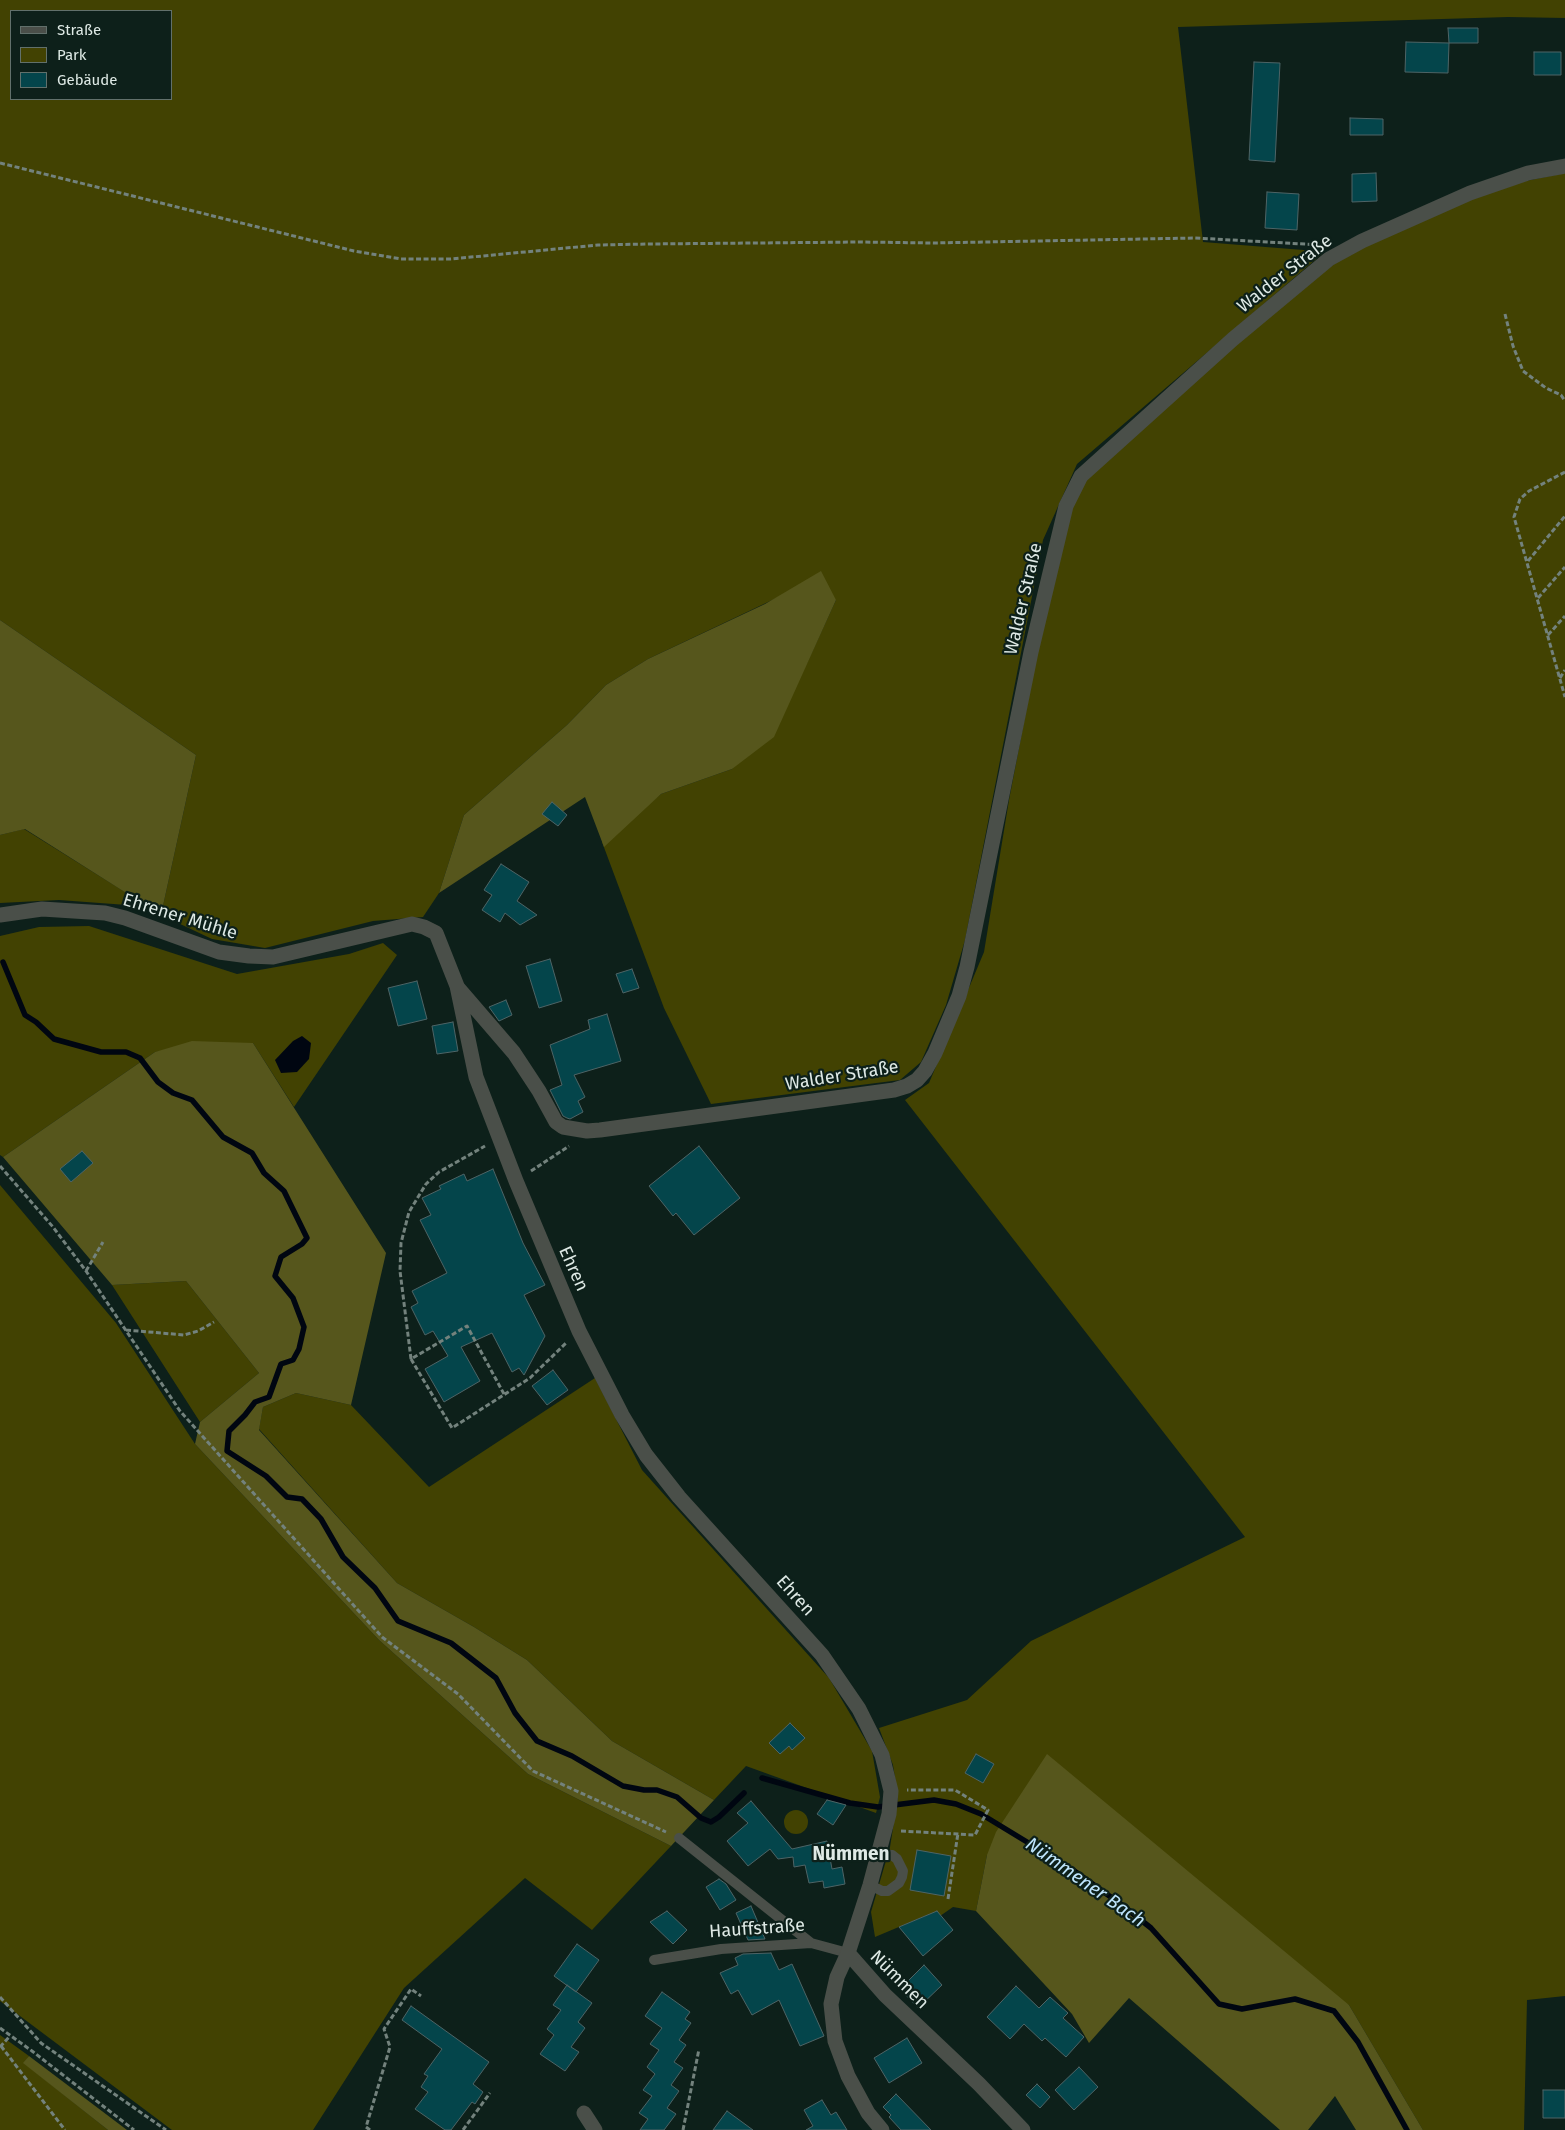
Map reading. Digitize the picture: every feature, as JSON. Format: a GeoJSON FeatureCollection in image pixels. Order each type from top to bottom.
{"type":"FeatureCollection","features":[{"type":"Feature","properties":{"kind":"street","name":"Walder Straße"},"geometry":{"type":"LineString","coordinates":[[587,1131],[894,1090],[907,1086],[925,1071],[935,1054],[959,996],[968,968],[1031,652],[1058,533],[1072,491],[1081,476],[1094,462],[1218,352],[1341,251],[1470,192],[1528,173],[1565,166]]}},
{"type":"Feature","properties":{"kind":"street","name":"Ehrener Mühle"},"geometry":{"type":"LineString","coordinates":[[0,915],[42,909],[105,913],[134,921],[219,952],[273,957],[412,924],[436,933],[458,986]]}},
{"type":"Feature","properties":{"kind":"street"},"geometry":{"type":"LineString","coordinates":[[458,986],[514,1053],[539,1091],[556,1122],[564,1127],[587,1131]]}},
{"type":"Feature","properties":{"kind":"street","name":"Ehren"},"geometry":{"type":"LineString","coordinates":[[458,986],[476,1077],[516,1181],[580,1331],[622,1415],[646,1455],[679,1497],[822,1655],[874,1738],[882,1755],[891,1793]]}},
{"type":"Feature","properties":{"kind":"street","name":"Nümmen"},"geometry":{"type":"LineString","coordinates":[[891,1793],[889,1814],[880,1854],[848,1953],[885,1995],[1023,2130]]}},
{"type":"Feature","properties":{"kind":"street"},"geometry":{"type":"LineString","coordinates":[[848,1953],[837,1977],[832,1994],[832,2023],[835,2041],[848,2076],[868,2113],[882,2130]]}},
{"type":"Feature","properties":{"kind":"street"},"geometry":{"type":"LineString","coordinates":[[584,2113],[595,2130]]}},
{"type":"Feature","properties":{"kind":"lane"},"geometry":{"type":"LineString","coordinates":[[679,1838],[812,1943]]}},
{"type":"Feature","properties":{"kind":"lane"},"geometry":{"type":"LineString","coordinates":[[870,1885],[882,1891],[888,1891],[894,1888],[902,1878],[903,1871],[897,1859],[892,1855],[880,1854]]}},
{"type":"Feature","properties":{"kind":"lane","name":"Hauffstraße"},"geometry":{"type":"LineString","coordinates":[[654,1960],[721,1949],[812,1943],[848,1953]]}},
{"type":"Feature","properties":{"kind":"path"},"geometry":{"type":"LineString","coordinates":[[0,163],[354,251],[401,259],[450,259],[606,245],[861,242],[933,244],[1195,238],[1318,243],[1341,251]]}},
{"type":"Feature","properties":{"kind":"path"},"geometry":{"type":"LineString","coordinates":[[1505,314],[1512,346],[1523,371],[1546,388],[1561,395],[1565,401]]}},
{"type":"Feature","properties":{"kind":"path"},"geometry":{"type":"LineString","coordinates":[[1565,472],[1530,491],[1520,499],[1515,508],[1514,517],[1565,697]]}},
{"type":"Feature","properties":{"kind":"path"},"geometry":{"type":"LineString","coordinates":[[1528,561],[1565,516]]}},
{"type":"Feature","properties":{"kind":"path"},"geometry":{"type":"LineString","coordinates":[[1538,598],[1565,567]]}},
{"type":"Feature","properties":{"kind":"path"},"geometry":{"type":"LineString","coordinates":[[1548,636],[1565,616]]}},
{"type":"Feature","properties":{"kind":"path"},"geometry":{"type":"LineString","coordinates":[[1560,678],[1565,670]]}},
{"type":"Feature","properties":{"kind":"path"},"geometry":{"type":"LineString","coordinates":[[516,1181],[562,1151],[587,1131]]}},
{"type":"Feature","properties":{"kind":"path"},"geometry":{"type":"LineString","coordinates":[[500,1137],[440,1172],[426,1184],[409,1212],[401,1243],[400,1271],[411,1359],[452,1428],[530,1378],[580,1331]]}},
{"type":"Feature","properties":{"kind":"path"},"geometry":{"type":"LineString","coordinates":[[0,1166],[54,1227],[180,1411],[382,1637],[458,1694],[533,1771],[679,1838]]}},
{"type":"Feature","properties":{"kind":"path"},"geometry":{"type":"LineString","coordinates":[[86,1272],[103,1242]]}},
{"type":"Feature","properties":{"kind":"path"},"geometry":{"type":"LineString","coordinates":[[126,1330],[184,1335],[198,1331],[214,1322]]}},
{"type":"Feature","properties":{"kind":"path"},"geometry":{"type":"LineString","coordinates":[[411,1359],[466,1326],[504,1394]]}},
{"type":"Feature","properties":{"kind":"path"},"geometry":{"type":"LineString","coordinates":[[885,1831],[975,1835],[988,1810],[955,1790],[891,1793]]}},
{"type":"Feature","properties":{"kind":"path"},"geometry":{"type":"LineString","coordinates":[[948,1899],[958,1833]]}},
{"type":"Feature","properties":{"kind":"path"},"geometry":{"type":"LineString","coordinates":[[370,2130],[366,2127],[390,2046],[384,2029],[411,1989],[421,1996]]}},
{"type":"Feature","properties":{"kind":"path"},"geometry":{"type":"LineString","coordinates":[[0,1997],[41,2043],[166,2130]]}},
{"type":"Feature","properties":{"kind":"path"},"geometry":{"type":"LineString","coordinates":[[0,2028],[134,2130]]}},
{"type":"Feature","properties":{"kind":"path"},"geometry":{"type":"LineString","coordinates":[[10,2036],[1,2046],[65,2130]]}},
{"type":"Feature","properties":{"kind":"path"},"geometry":{"type":"LineString","coordinates":[[683,2130],[699,2049]]}},
{"type":"Feature","properties":{"kind":"path"},"geometry":{"type":"LineString","coordinates":[[464,2130],[490,2093]]}},
{"type":"Feature","properties":{"kind":"green space"},"geometry":{"type":"Polygon","coordinates":[[[0,0],[1565,0],[1565,18],[1508,17],[1178,27],[1203,242],[1316,251],[1322,254],[1077,464],[1043,540],[965,940],[946,1005],[921,1062],[900,1080],[711,1104],[664,1008],[602,842],[661,794],[732,769],[807,663],[836,600],[787,593],[648,659],[606,685],[567,725],[464,815],[439,893],[423,917],[373,921],[265,948],[212,939],[161,915],[196,755],[0,620],[0,0]]]}},
{"type":"Feature","properties":{"kind":"green space"},"geometry":{"type":"Polygon","coordinates":[[[1565,173],[1565,1996],[1527,2000],[1524,2130],[1423,2130],[1349,2005],[987,1855],[976,1911],[953,1907],[930,1923],[925,1916],[875,1937],[871,1912],[890,1847],[898,1797],[893,1765],[879,1728],[967,1700],[1031,1641],[1245,1537],[905,1100],[929,1083],[984,952],[1009,800],[1041,633],[1071,506],[1080,488],[1100,463],[1293,294],[1337,262],[1370,244],[1501,186],[1565,173]]]}},
{"type":"Feature","properties":{"kind":"green space"},"geometry":{"type":"Polygon","coordinates":[[[24,829],[133,897],[127,905],[59,900],[0,903],[0,835],[24,829]]]}},
{"type":"Feature","properties":{"kind":"green space"},"geometry":{"type":"Polygon","coordinates":[[[89,926],[237,974],[349,954],[383,943],[397,955],[294,1107],[253,1043],[155,1052],[3,1157],[0,1155],[0,936],[39,927],[89,926]]]}},
{"type":"Feature","properties":{"kind":"green space"},"geometry":{"type":"Polygon","coordinates":[[[0,1185],[116,1323],[195,1444],[379,1640],[528,1774],[671,1846],[592,1930],[525,1878],[404,1988],[313,2130],[172,2130],[0,2001],[0,1185]]]}},
{"type":"Feature","properties":{"kind":"green space"},"geometry":{"type":"Polygon","coordinates":[[[186,1281],[259,1373],[200,1422],[112,1285],[186,1281]]]}},
{"type":"Feature","properties":{"kind":"green space"},"geometry":{"type":"Polygon","coordinates":[[[595,1378],[642,1470],[829,1678],[872,1751],[880,1797],[876,1813],[746,1766],[714,1800],[612,1741],[527,1660],[397,1583],[259,1429],[263,1407],[296,1393],[351,1405],[429,1487],[595,1378]]]}},
{"type":"Feature","properties":{"kind":"green space"},"geometry":{"type":"Polygon","coordinates":[[[796,1810],[805,1813],[808,1822],[805,1831],[796,1834],[787,1831],[784,1822],[787,1813],[796,1810]]]}},
{"type":"Feature","properties":{"kind":"green space"},"geometry":{"type":"Polygon","coordinates":[[[0,2035],[29,2056],[24,2063],[108,2130],[0,2130],[0,2035]]]}},
{"type":"Feature","properties":{"kind":"shaded area"},"geometry":{"type":"Polygon","coordinates":[[[821,571],[836,600],[774,737],[732,769],[661,794],[604,847],[585,797],[439,893],[464,815],[567,725],[606,685],[648,659],[765,604],[821,571]]]}},
{"type":"Feature","properties":{"kind":"shaded area"},"geometry":{"type":"Polygon","coordinates":[[[0,620],[196,755],[161,915],[25,829],[0,835],[0,620]]]}},
{"type":"Feature","properties":{"kind":"shaded area"},"geometry":{"type":"Polygon","coordinates":[[[302,1036],[311,1043],[309,1059],[297,1072],[281,1073],[275,1060],[293,1041],[302,1036]]]}},
{"type":"Feature","properties":{"kind":"shaded area"},"geometry":{"type":"Polygon","coordinates":[[[192,1041],[253,1043],[386,1253],[351,1405],[296,1393],[263,1407],[259,1430],[397,1583],[527,1660],[612,1741],[714,1800],[671,1846],[528,1774],[379,1640],[195,1444],[200,1422],[259,1373],[186,1281],[112,1285],[3,1157],[155,1052],[192,1041]]]}},
{"type":"Feature","properties":{"kind":"shaded area"},"geometry":{"type":"Polygon","coordinates":[[[1047,1754],[1349,2005],[1423,2130],[1356,2130],[1335,2096],[1308,2130],[1280,2130],[1129,1998],[1089,2043],[1072,2014],[976,1911],[987,1855],[996,1832],[1047,1754]]]}},
{"type":"Feature","properties":{"kind":"shaded area"},"geometry":{"type":"Polygon","coordinates":[[[29,2056],[127,2130],[108,2130],[23,2063],[29,2056]]]}},
{"type":"Feature","properties":{"kind":"building"},"geometry":{"type":"Polygon","coordinates":[[[1448,28],[1478,28],[1478,43],[1449,43],[1448,28]]]}},
{"type":"Feature","properties":{"kind":"building"},"geometry":{"type":"Polygon","coordinates":[[[1406,42],[1449,43],[1448,73],[1405,72],[1406,42]]]}},
{"type":"Feature","properties":{"kind":"building"},"geometry":{"type":"Polygon","coordinates":[[[1534,52],[1561,52],[1561,75],[1534,75],[1534,52]]]}},
{"type":"Feature","properties":{"kind":"building"},"geometry":{"type":"Polygon","coordinates":[[[1254,62],[1280,63],[1275,162],[1249,160],[1254,62]]]}},
{"type":"Feature","properties":{"kind":"building"},"geometry":{"type":"Polygon","coordinates":[[[1350,118],[1383,119],[1383,135],[1350,135],[1350,118]]]}},
{"type":"Feature","properties":{"kind":"building"},"geometry":{"type":"Polygon","coordinates":[[[1376,173],[1377,201],[1352,202],[1352,174],[1376,173]]]}},
{"type":"Feature","properties":{"kind":"building"},"geometry":{"type":"Polygon","coordinates":[[[1267,192],[1299,194],[1297,230],[1265,228],[1267,192]]]}},
{"type":"Feature","properties":{"kind":"building"},"geometry":{"type":"Polygon","coordinates":[[[552,802],[567,815],[558,826],[542,814],[552,802]]]}},
{"type":"Feature","properties":{"kind":"building"},"geometry":{"type":"Polygon","coordinates":[[[501,864],[529,882],[517,901],[537,915],[520,925],[505,913],[500,922],[482,910],[492,895],[484,890],[501,864]]]}},
{"type":"Feature","properties":{"kind":"building"},"geometry":{"type":"Polygon","coordinates":[[[550,959],[562,1001],[539,1008],[526,966],[550,959]]]}},
{"type":"Feature","properties":{"kind":"building"},"geometry":{"type":"Polygon","coordinates":[[[632,969],[639,988],[623,993],[616,974],[632,969]]]}},
{"type":"Feature","properties":{"kind":"building"},"geometry":{"type":"Polygon","coordinates":[[[417,981],[427,1019],[398,1026],[388,988],[417,981]]]}},
{"type":"Feature","properties":{"kind":"building"},"geometry":{"type":"Polygon","coordinates":[[[506,1000],[512,1015],[499,1021],[489,1007],[506,1000]]]}},
{"type":"Feature","properties":{"kind":"building"},"geometry":{"type":"Polygon","coordinates":[[[607,1014],[621,1061],[574,1075],[585,1097],[578,1101],[583,1112],[570,1119],[567,1118],[563,1116],[550,1090],[562,1085],[550,1045],[590,1029],[588,1020],[607,1014]]]}},
{"type":"Feature","properties":{"kind":"building"},"geometry":{"type":"Polygon","coordinates":[[[453,1022],[458,1051],[437,1054],[432,1026],[453,1022]]]}},
{"type":"Feature","properties":{"kind":"building"},"geometry":{"type":"Polygon","coordinates":[[[699,1146],[740,1198],[694,1235],[676,1213],[673,1216],[649,1186],[699,1146]]]}},
{"type":"Feature","properties":{"kind":"building"},"geometry":{"type":"Polygon","coordinates":[[[82,1151],[93,1163],[71,1182],[60,1169],[82,1151]]]}},
{"type":"Feature","properties":{"kind":"building"},"geometry":{"type":"Polygon","coordinates":[[[493,1169],[523,1243],[545,1285],[524,1295],[545,1336],[524,1375],[519,1368],[512,1372],[492,1333],[461,1347],[480,1381],[444,1402],[425,1369],[448,1356],[433,1331],[425,1335],[411,1307],[418,1303],[412,1291],[447,1273],[420,1220],[431,1215],[422,1198],[441,1189],[439,1186],[464,1174],[467,1181],[493,1169]]]}},
{"type":"Feature","properties":{"kind":"building"},"geometry":{"type":"Polygon","coordinates":[[[553,1370],[568,1390],[547,1405],[532,1386],[553,1370]]]}},
{"type":"Feature","properties":{"kind":"building"},"geometry":{"type":"Polygon","coordinates":[[[790,1723],[805,1738],[792,1750],[789,1746],[780,1754],[769,1743],[790,1723]]]}},
{"type":"Feature","properties":{"kind":"building"},"geometry":{"type":"Polygon","coordinates":[[[976,1754],[994,1764],[983,1783],[965,1773],[976,1754]]]}},
{"type":"Feature","properties":{"kind":"building"},"geometry":{"type":"Polygon","coordinates":[[[827,1800],[846,1805],[833,1825],[817,1814],[827,1800]]]}},
{"type":"Feature","properties":{"kind":"building"},"geometry":{"type":"Polygon","coordinates":[[[751,1801],[792,1849],[827,1841],[832,1869],[842,1867],[845,1884],[824,1888],[823,1881],[809,1883],[805,1865],[794,1867],[793,1857],[778,1859],[770,1849],[748,1866],[727,1841],[748,1823],[737,1813],[751,1801]]]}},
{"type":"Feature","properties":{"kind":"building"},"geometry":{"type":"Polygon","coordinates":[[[917,1850],[951,1856],[944,1896],[910,1890],[917,1850]]]}},
{"type":"Feature","properties":{"kind":"building"},"geometry":{"type":"Polygon","coordinates":[[[719,1879],[726,1884],[736,1900],[720,1910],[706,1887],[719,1879]]]}},
{"type":"Feature","properties":{"kind":"building"},"geometry":{"type":"Polygon","coordinates":[[[751,1906],[765,1939],[748,1940],[736,1913],[751,1906]]]}},
{"type":"Feature","properties":{"kind":"building"},"geometry":{"type":"Polygon","coordinates":[[[667,1911],[687,1930],[673,1944],[650,1922],[667,1911]]]}},
{"type":"Feature","properties":{"kind":"building"},"geometry":{"type":"Polygon","coordinates":[[[937,1911],[953,1930],[923,1956],[899,1927],[937,1911]]]}},
{"type":"Feature","properties":{"kind":"building"},"geometry":{"type":"Polygon","coordinates":[[[577,1944],[599,1960],[576,1992],[554,1976],[577,1944]]]}},
{"type":"Feature","properties":{"kind":"building"},"geometry":{"type":"Polygon","coordinates":[[[771,1953],[779,1970],[792,1964],[824,2036],[800,2046],[779,2000],[752,2015],[738,1990],[731,1994],[720,1973],[738,1965],[735,1958],[743,1954],[771,1953]]]}},
{"type":"Feature","properties":{"kind":"building"},"geometry":{"type":"Polygon","coordinates":[[[924,1965],[942,1985],[918,2008],[900,1989],[924,1965]]]}},
{"type":"Feature","properties":{"kind":"building"},"geometry":{"type":"Polygon","coordinates":[[[567,1985],[592,2003],[578,2022],[585,2028],[571,2047],[579,2052],[565,2071],[540,2054],[554,2035],[547,2029],[561,2010],[553,2005],[567,1985]]]}},
{"type":"Feature","properties":{"kind":"building"},"geometry":{"type":"Polygon","coordinates":[[[1016,1986],[1039,2008],[1050,1997],[1068,2013],[1063,2018],[1084,2037],[1066,2057],[1045,2038],[1042,2041],[1024,2024],[1010,2039],[987,2017],[1016,1986]]]}},
{"type":"Feature","properties":{"kind":"building"},"geometry":{"type":"Polygon","coordinates":[[[662,1992],[690,2012],[685,2019],[691,2023],[679,2040],[686,2045],[674,2062],[683,2068],[671,2085],[679,2091],[667,2108],[676,2114],[664,2130],[640,2130],[648,2119],[639,2113],[652,2096],[643,2090],[655,2074],[647,2067],[659,2050],[650,2044],[662,2028],[645,2016],[662,1992]]]}},
{"type":"Feature","properties":{"kind":"building"},"geometry":{"type":"Polygon","coordinates":[[[411,2006],[489,2062],[473,2084],[483,2092],[475,2104],[472,2102],[451,2130],[445,2130],[415,2109],[428,2092],[421,2087],[428,2076],[424,2074],[442,2049],[402,2020],[411,2006]]]}},
{"type":"Feature","properties":{"kind":"building"},"geometry":{"type":"Polygon","coordinates":[[[907,2038],[922,2063],[889,2083],[874,2058],[907,2038]]]}},
{"type":"Feature","properties":{"kind":"building"},"geometry":{"type":"Polygon","coordinates":[[[1079,2067],[1098,2087],[1074,2110],[1055,2090],[1079,2067]]]}},
{"type":"Feature","properties":{"kind":"building"},"geometry":{"type":"Polygon","coordinates":[[[1037,2084],[1050,2097],[1040,2108],[1026,2095],[1037,2084]]]}},
{"type":"Feature","properties":{"kind":"building"},"geometry":{"type":"Polygon","coordinates":[[[1543,2090],[1565,2090],[1565,2118],[1543,2118],[1543,2090]]]}},
{"type":"Feature","properties":{"kind":"building"},"geometry":{"type":"Polygon","coordinates":[[[896,2094],[931,2130],[901,2130],[883,2107],[896,2094]]]}},
{"type":"Feature","properties":{"kind":"building"},"geometry":{"type":"Polygon","coordinates":[[[822,2100],[831,2115],[836,2112],[847,2130],[806,2130],[813,2126],[804,2110],[822,2100]]]}},
{"type":"Feature","properties":{"kind":"building"},"geometry":{"type":"Polygon","coordinates":[[[727,2111],[753,2130],[713,2130],[727,2111]]]}},
{"type":"Feature","properties":{"kind":"waterway","name":"Nümmener Bach"},"geometry":{"type":"LineString","coordinates":[[3,962],[25,1015],[36,1022],[54,1039],[101,1052],[126,1052],[140,1058],[158,1082],[173,1093],[192,1100],[223,1137],[252,1153],[264,1173],[284,1191],[307,1238],[302,1244],[281,1257],[275,1276],[293,1298],[304,1327],[299,1349],[293,1360],[281,1364],[269,1397],[255,1402],[229,1431],[227,1451],[266,1476],[287,1497],[302,1499],[321,1519],[343,1557],[375,1588],[398,1621],[451,1643],[496,1678],[515,1713],[537,1741],[572,1756],[623,1786],[644,1790],[657,1790],[677,1797],[701,1818],[711,1822],[719,1817],[744,1793]]}},
{"type":"Feature","properties":{"kind":"waterway","name":"Nümmener Bach"},"geometry":{"type":"LineString","coordinates":[[762,1778],[850,1803],[878,1807],[934,1800],[956,1804],[981,1814],[1073,1870],[1151,1928],[1219,2004],[1242,2009],[1295,1999],[1334,2011],[1358,2042],[1407,2130]]}},
{"type":"Feature","properties":{"kind":"district","name":"Nümmen"},"geometry":{"type":"Point","coordinates":[851,1855]}}]}
